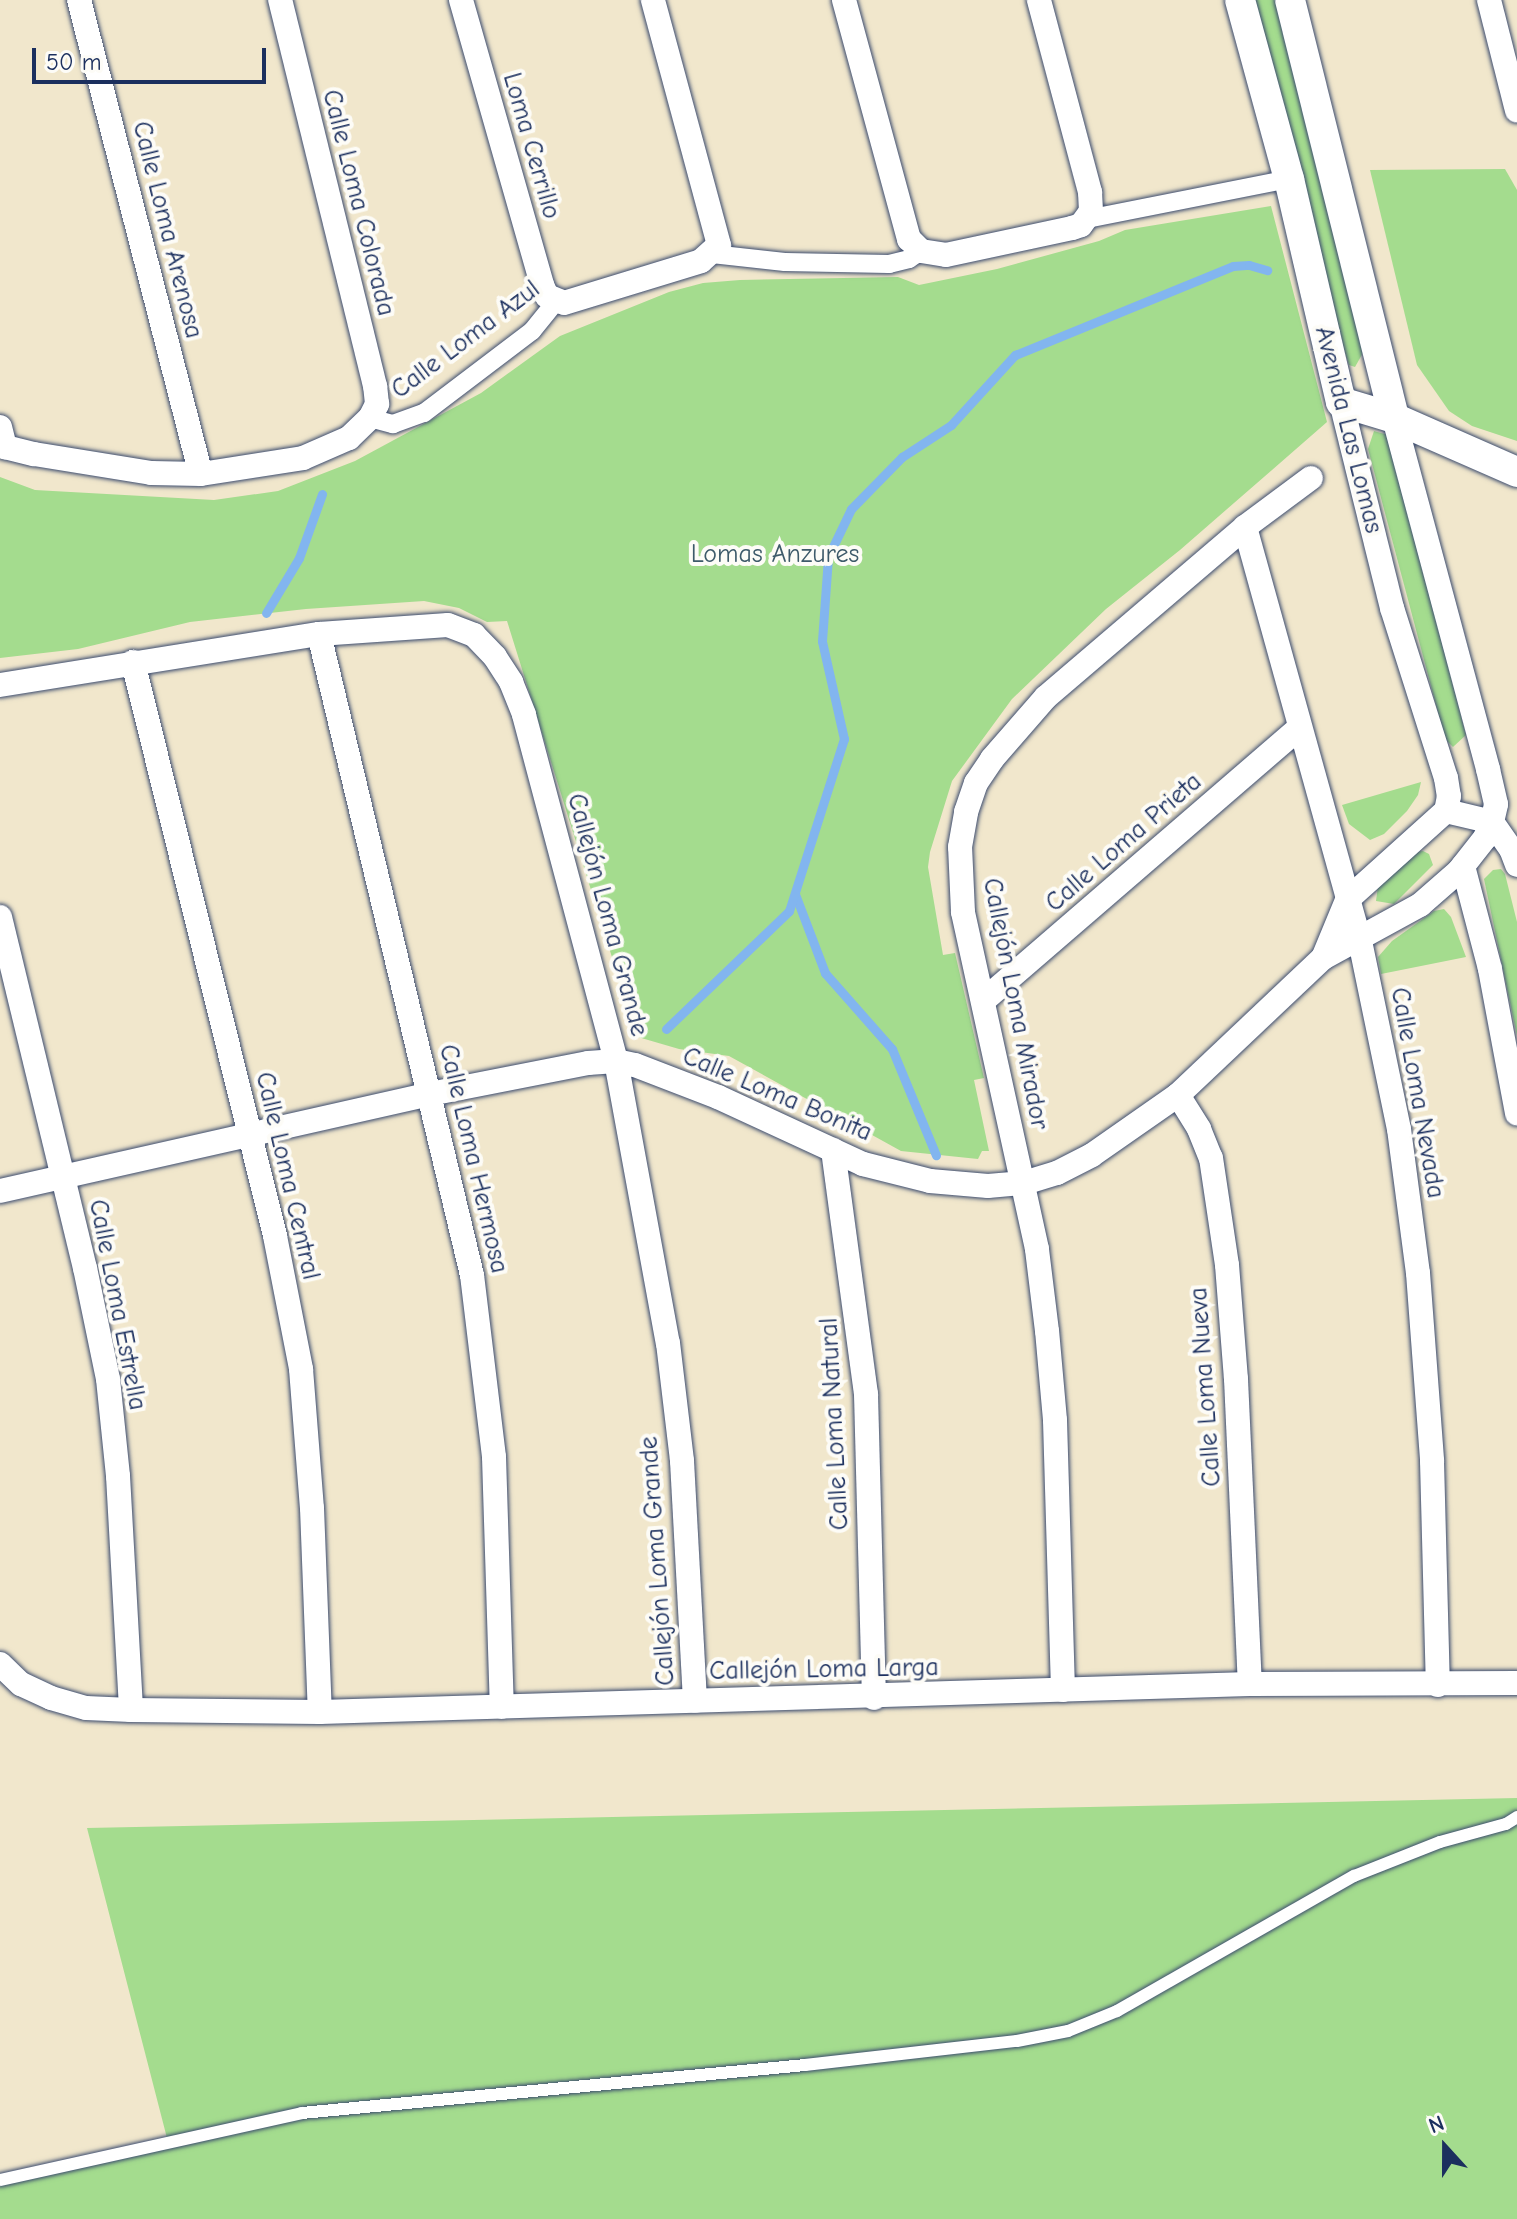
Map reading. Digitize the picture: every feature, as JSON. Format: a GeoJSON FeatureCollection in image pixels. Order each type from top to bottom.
{"type":"FeatureCollection","features":[{"type":"Feature","properties":{"kind":"street","name":"Calle Loma Arenosa"},"geometry":{"type":"LineString","coordinates":[[79,0],[201,474]]}},
{"type":"Feature","properties":{"kind":"street","name":"Calle Loma Colorada"},"geometry":{"type":"LineString","coordinates":[[280,0],[375,386],[377,404],[370,418]]}},
{"type":"Feature","properties":{"kind":"street","name":"Loma Cerrillo"},"geometry":{"type":"LineString","coordinates":[[461,0],[534,261],[547,296],[556,301]]}},
{"type":"Feature","properties":{"kind":"street"},"geometry":{"type":"LineString","coordinates":[[653,0],[718,235],[719,245],[712,254]]}},
{"type":"Feature","properties":{"kind":"street"},"geometry":{"type":"LineString","coordinates":[[844,0],[905,226],[909,239],[921,251],[946,255],[1072,228],[1087,219],[1289,179]]}},
{"type":"Feature","properties":{"kind":"street"},"geometry":{"type":"LineString","coordinates":[[1039,0],[1090,192],[1091,211],[1087,219]]}},
{"type":"Feature","properties":{"kind":"street","name":"Avenida Las Lomas"},"geometry":{"type":"LineString","coordinates":[[1240,0],[1289,179],[1392,608],[1446,778],[1449,796],[1446,811]]}},
{"type":"Feature","properties":{"kind":"street","name":"Avenida Las Lomas"},"geometry":{"type":"LineString","coordinates":[[1290,0],[1394,418],[1488,769],[1496,804],[1492,822]]}},
{"type":"Feature","properties":{"kind":"street"},"geometry":{"type":"LineString","coordinates":[[1489,0],[1517,111]]}},
{"type":"Feature","properties":{"kind":"street","name":"Calle Loma Azul"},"geometry":{"type":"LineString","coordinates":[[370,418],[393,424],[424,413],[532,331],[556,301],[572,303],[701,261],[712,254],[785,262],[889,264],[909,259],[921,251]]}},
{"type":"Feature","properties":{"kind":"street"},"geometry":{"type":"LineString","coordinates":[[1341,402],[1394,418],[1517,472]]}},
{"type":"Feature","properties":{"kind":"street"},"geometry":{"type":"LineString","coordinates":[[2,440],[151,473],[201,474],[303,458],[349,438],[370,418]]}},
{"type":"Feature","properties":{"kind":"street","name":"Callejón Loma Mirador"},"geometry":{"type":"LineString","coordinates":[[1063,1690],[1055,1420],[1037,1249],[963,912],[960,876],[966,812],[976,783],[1005,741],[1046,697],[1245,527],[1311,478]]}},
{"type":"Feature","properties":{"kind":"street","name":"Calle Loma Nevada"},"geometry":{"type":"LineString","coordinates":[[1245,527],[1360,941],[1399,1129],[1418,1273],[1432,1461],[1438,1685]]}},
{"type":"Feature","properties":{"kind":"street","name":"Callejón Loma Grande"},"geometry":{"type":"LineString","coordinates":[[0,685],[319,634],[448,625],[474,635],[495,657],[511,682],[524,715],[616,1061],[668,1343],[682,1461],[695,1701]]}},
{"type":"Feature","properties":{"kind":"street","name":"Calle Loma Hermosa"},"geometry":{"type":"LineString","coordinates":[[319,634],[472,1275],[485,1362],[494,1457],[502,1707]]}},
{"type":"Feature","properties":{"kind":"street","name":"Calle Loma Central"},"geometry":{"type":"LineString","coordinates":[[133,662],[251,1136],[301,1369],[312,1508],[320,1712]]}},
{"type":"Feature","properties":{"kind":"street","name":"Calle Loma Prieta"},"geometry":{"type":"LineString","coordinates":[[984,1000],[1299,728]]}},
{"type":"Feature","properties":{"kind":"street"},"geometry":{"type":"LineString","coordinates":[[1446,811],[1492,822],[1511,849],[1517,865]]}},
{"type":"Feature","properties":{"kind":"street","name":"Calle Loma Bonita"},"geometry":{"type":"LineString","coordinates":[[1323,958],[1347,900],[1446,811]]}},
{"type":"Feature","properties":{"kind":"street","name":"Calle Loma Bonita"},"geometry":{"type":"LineString","coordinates":[[0,1191],[430,1094],[588,1063],[616,1061],[635,1065],[718,1097],[833,1150],[892,1173],[930,1181],[988,1186],[1024,1183],[1057,1173],[1092,1155],[1178,1095],[1323,958],[1360,941],[1420,905],[1463,866],[1485,838],[1492,822]]}},
{"type":"Feature","properties":{"kind":"street"},"geometry":{"type":"LineString","coordinates":[[1463,866],[1490,969],[1517,1113]]}},
{"type":"Feature","properties":{"kind":"street","name":"Calle Loma Estrella"},"geometry":{"type":"LineString","coordinates":[[0,917],[108,1379],[118,1476],[131,1710]]}},
{"type":"Feature","properties":{"kind":"street","name":"Calle Loma Nueva"},"geometry":{"type":"LineString","coordinates":[[1178,1095],[1199,1129],[1211,1158],[1227,1265],[1236,1379],[1250,1684]]}},
{"type":"Feature","properties":{"kind":"street","name":"Calle Loma Natural"},"geometry":{"type":"LineString","coordinates":[[833,1150],[866,1394],[874,1698]]}},
{"type":"Feature","properties":{"kind":"street","name":"Callejón Loma Larga"},"geometry":{"type":"LineString","coordinates":[[0,1664],[21,1684],[51,1698],[86,1708],[131,1710],[320,1712],[874,1698],[1250,1684],[1517,1683]]}},
{"type":"Feature","properties":{"kind":"lane"},"geometry":{"type":"LineString","coordinates":[[0,2180],[302,2113],[805,2065],[1017,2041],[1068,2031],[1117,2011],[1354,1876],[1440,1842],[1506,1824],[1517,1817]]}},
{"type":"Feature","properties":{"kind":"green space"},"geometry":{"type":"Polygon","coordinates":[[[1255,0],[1278,0],[1364,351],[1355,367],[1349,365],[1338,331],[1255,0]]]}},
{"type":"Feature","properties":{"kind":"green space"},"geometry":{"type":"Polygon","coordinates":[[[1505,169],[1517,190],[1517,441],[1472,426],[1449,411],[1417,365],[1370,170],[1505,169]]]}},
{"type":"Feature","properties":{"kind":"green space","name":"Lomas Anzures"},"geometry":{"type":"Polygon","coordinates":[[[1271,206],[1327,422],[1180,550],[1106,609],[1012,699],[952,781],[930,852],[928,867],[943,955],[955,953],[984,1078],[974,1080],[989,1151],[982,1151],[978,1159],[901,1151],[729,1056],[679,1049],[631,1035],[616,970],[507,621],[487,622],[459,608],[424,601],[306,609],[190,622],[78,649],[0,658],[0,477],[35,490],[214,500],[278,491],[355,461],[481,393],[560,336],[669,292],[703,283],[740,280],[898,277],[919,285],[997,269],[1099,241],[1125,230],[1271,206]]]}},
{"type":"Feature","properties":{"kind":"green space"},"geometry":{"type":"Polygon","coordinates":[[[1374,431],[1388,435],[1466,735],[1453,747],[1445,739],[1368,449],[1374,431]]]}},
{"type":"Feature","properties":{"kind":"green space"},"geometry":{"type":"Polygon","coordinates":[[[1421,782],[1418,795],[1407,811],[1384,834],[1370,840],[1349,824],[1342,805],[1421,782]]]}},
{"type":"Feature","properties":{"kind":"green space"},"geometry":{"type":"Polygon","coordinates":[[[1415,852],[1429,854],[1433,865],[1394,904],[1376,901],[1378,886],[1415,852]]]}},
{"type":"Feature","properties":{"kind":"green space"},"geometry":{"type":"Polygon","coordinates":[[[1501,869],[1505,874],[1517,922],[1517,1036],[1484,879],[1493,870],[1501,869]]]}},
{"type":"Feature","properties":{"kind":"green space"},"geometry":{"type":"Polygon","coordinates":[[[1444,909],[1451,917],[1466,957],[1381,974],[1378,957],[1392,941],[1434,911],[1444,909]]]}},
{"type":"Feature","properties":{"kind":"green space"},"geometry":{"type":"Polygon","coordinates":[[[1517,1798],[1517,2219],[0,2219],[0,2177],[168,2142],[87,1828],[1517,1798]]]}},
{"type":"Feature","properties":{"kind":"waterway"},"geometry":{"type":"LineString","coordinates":[[666,1029],[789,911],[844,739],[822,641],[828,557],[851,509],[902,457],[951,425],[1015,355],[1233,266],[1249,265],[1267,270]]}},
{"type":"Feature","properties":{"kind":"waterway"},"geometry":{"type":"LineString","coordinates":[[266,613],[299,558],[322,494]]}},
{"type":"Feature","properties":{"kind":"waterway"},"geometry":{"type":"LineString","coordinates":[[795,894],[825,973],[892,1049],[936,1155]]}}]}
